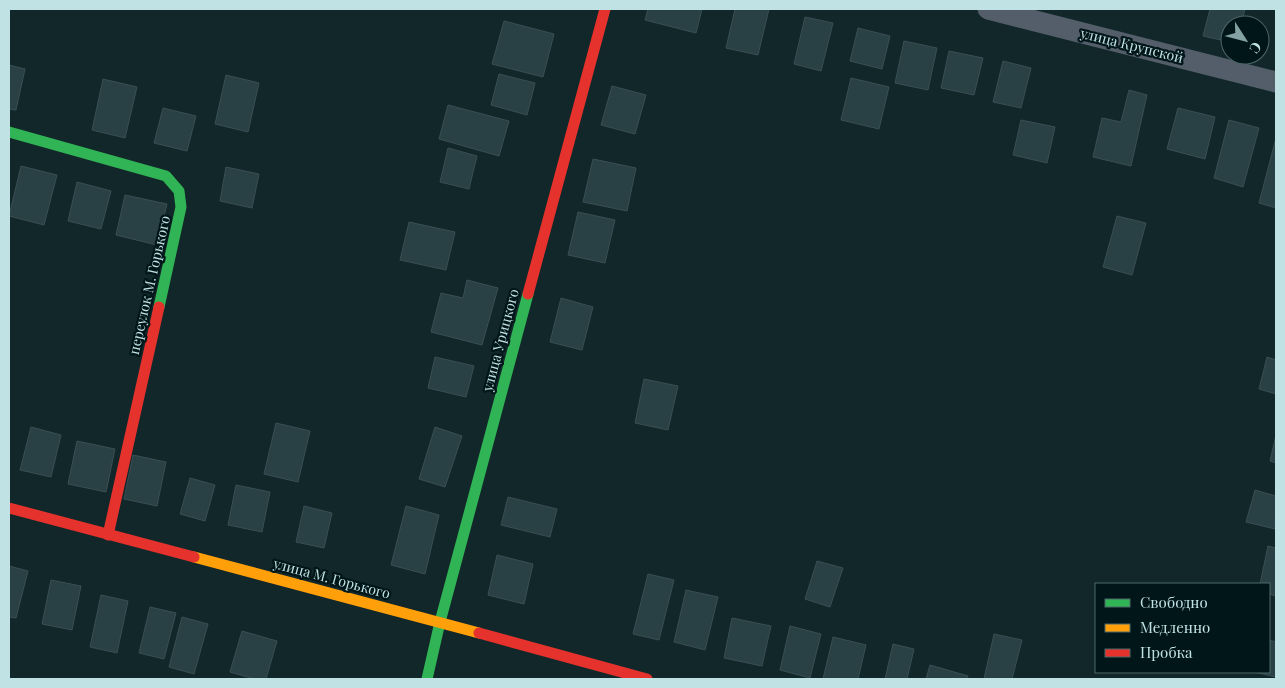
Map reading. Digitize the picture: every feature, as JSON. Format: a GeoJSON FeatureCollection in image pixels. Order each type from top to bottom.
{"type":"FeatureCollection","features":[{"type":"Feature","properties":{"kind":"street","name":"улица Урицкого"},"geometry":{"type":"LineString","coordinates":[[427,679],[440,622],[604,9]]}},
{"type":"Feature","properties":{"kind":"street","name":"улица Крупской"},"geometry":{"type":"LineString","coordinates":[[988,9],[1276,82]]}},
{"type":"Feature","properties":{"kind":"street","name":"переулок М. Горького"},"geometry":{"type":"LineString","coordinates":[[9,132],[166,176],[179,191],[182,207],[108,535]]}},
{"type":"Feature","properties":{"kind":"street","name":"улица М. Горького"},"geometry":{"type":"LineString","coordinates":[[9,508],[648,679]]}},
{"type":"Feature","properties":{"kind":"building"},"geometry":{"type":"Polygon","coordinates":[[[648,9],[702,9],[696,33],[645,20],[648,9]]]}},
{"type":"Feature","properties":{"kind":"building"},"geometry":{"type":"Polygon","coordinates":[[[735,9],[769,9],[758,55],[726,48],[735,9]]]}},
{"type":"Feature","properties":{"kind":"building"},"geometry":{"type":"Polygon","coordinates":[[[1210,9],[1245,9],[1244,15],[1220,15],[1220,40],[1203,36],[1210,9]]]}},
{"type":"Feature","properties":{"kind":"building"},"geometry":{"type":"Polygon","coordinates":[[[805,17],[833,23],[821,71],[794,64],[805,17]]]}},
{"type":"Feature","properties":{"kind":"building"},"geometry":{"type":"Polygon","coordinates":[[[504,21],[554,34],[543,77],[492,64],[504,21]]]}},
{"type":"Feature","properties":{"kind":"building"},"geometry":{"type":"Polygon","coordinates":[[[858,28],[890,36],[882,69],[850,61],[858,28]]]}},
{"type":"Feature","properties":{"kind":"building"},"geometry":{"type":"Polygon","coordinates":[[[904,41],[937,48],[928,90],[895,83],[904,41]]]}},
{"type":"Feature","properties":{"kind":"building"},"geometry":{"type":"Polygon","coordinates":[[[949,51],[983,58],[974,95],[941,88],[949,51]]]}},
{"type":"Feature","properties":{"kind":"building"},"geometry":{"type":"Polygon","coordinates":[[[1003,61],[1031,68],[1021,108],[993,102],[1003,61]]]}},
{"type":"Feature","properties":{"kind":"building"},"geometry":{"type":"Polygon","coordinates":[[[9,65],[25,69],[16,110],[9,109],[9,65]]]}},
{"type":"Feature","properties":{"kind":"building"},"geometry":{"type":"Polygon","coordinates":[[[499,74],[535,83],[527,115],[491,105],[499,74]]]}},
{"type":"Feature","properties":{"kind":"building"},"geometry":{"type":"Polygon","coordinates":[[[226,75],[259,83],[248,132],[215,124],[226,75]]]}},
{"type":"Feature","properties":{"kind":"building"},"geometry":{"type":"Polygon","coordinates":[[[851,78],[889,87],[879,129],[841,120],[851,78]]]}},
{"type":"Feature","properties":{"kind":"building"},"geometry":{"type":"Polygon","coordinates":[[[103,79],[137,87],[125,138],[92,130],[103,79]]]}},
{"type":"Feature","properties":{"kind":"building"},"geometry":{"type":"Polygon","coordinates":[[[612,86],[646,95],[635,134],[601,125],[612,86]]]}},
{"type":"Feature","properties":{"kind":"building"},"geometry":{"type":"Polygon","coordinates":[[[1129,90],[1147,95],[1131,166],[1093,157],[1102,118],[1121,122],[1129,90]]]}},
{"type":"Feature","properties":{"kind":"building"},"geometry":{"type":"Polygon","coordinates":[[[448,105],[509,121],[499,156],[439,139],[448,105]]]}},
{"type":"Feature","properties":{"kind":"building"},"geometry":{"type":"Polygon","coordinates":[[[163,108],[196,116],[187,151],[154,143],[163,108]]]}},
{"type":"Feature","properties":{"kind":"building"},"geometry":{"type":"Polygon","coordinates":[[[1178,108],[1215,117],[1205,159],[1167,149],[1178,108]]]}},
{"type":"Feature","properties":{"kind":"building"},"geometry":{"type":"Polygon","coordinates":[[[1021,120],[1055,127],[1047,163],[1013,155],[1021,120]]]}},
{"type":"Feature","properties":{"kind":"building"},"geometry":{"type":"Polygon","coordinates":[[[1229,120],[1259,128],[1243,187],[1214,178],[1229,120]]]}},
{"type":"Feature","properties":{"kind":"building"},"geometry":{"type":"Polygon","coordinates":[[[1276,138],[1276,208],[1259,203],[1276,138]]]}},
{"type":"Feature","properties":{"kind":"building"},"geometry":{"type":"Polygon","coordinates":[[[448,148],[477,156],[469,189],[440,182],[448,148]]]}},
{"type":"Feature","properties":{"kind":"building"},"geometry":{"type":"Polygon","coordinates":[[[593,159],[636,168],[627,211],[583,202],[593,159]]]}},
{"type":"Feature","properties":{"kind":"building"},"geometry":{"type":"Polygon","coordinates":[[[21,166],[57,175],[44,225],[9,216],[21,166]]]}},
{"type":"Feature","properties":{"kind":"building"},"geometry":{"type":"Polygon","coordinates":[[[226,167],[259,174],[252,208],[220,201],[226,167]]]}},
{"type":"Feature","properties":{"kind":"building"},"geometry":{"type":"Polygon","coordinates":[[[77,182],[111,191],[101,229],[68,221],[77,182]]]}},
{"type":"Feature","properties":{"kind":"building"},"geometry":{"type":"Polygon","coordinates":[[[125,195],[167,204],[157,245],[116,235],[125,195]]]}},
{"type":"Feature","properties":{"kind":"building"},"geometry":{"type":"Polygon","coordinates":[[[578,212],[615,220],[605,263],[568,255],[578,212]]]}},
{"type":"Feature","properties":{"kind":"building"},"geometry":{"type":"Polygon","coordinates":[[[1117,216],[1146,223],[1132,275],[1103,267],[1117,216]]]}},
{"type":"Feature","properties":{"kind":"building"},"geometry":{"type":"Polygon","coordinates":[[[409,222],[455,232],[446,270],[400,260],[409,222]]]}},
{"type":"Feature","properties":{"kind":"building"},"geometry":{"type":"Polygon","coordinates":[[[467,280],[498,288],[482,345],[431,332],[441,293],[463,298],[467,280]]]}},
{"type":"Feature","properties":{"kind":"building"},"geometry":{"type":"Polygon","coordinates":[[[561,298],[593,307],[582,350],[550,342],[561,298]]]}},
{"type":"Feature","properties":{"kind":"building"},"geometry":{"type":"Polygon","coordinates":[[[435,357],[474,366],[466,397],[428,388],[435,357]]]}},
{"type":"Feature","properties":{"kind":"building"},"geometry":{"type":"Polygon","coordinates":[[[1267,357],[1276,360],[1276,394],[1259,389],[1267,357]]]}},
{"type":"Feature","properties":{"kind":"building"},"geometry":{"type":"Polygon","coordinates":[[[644,379],[678,386],[668,430],[635,423],[644,379]]]}},
{"type":"Feature","properties":{"kind":"building"},"geometry":{"type":"Polygon","coordinates":[[[276,423],[310,431],[298,482],[264,474],[276,423]]]}},
{"type":"Feature","properties":{"kind":"building"},"geometry":{"type":"Polygon","coordinates":[[[31,427],[61,435],[51,477],[20,470],[31,427]]]}},
{"type":"Feature","properties":{"kind":"building"},"geometry":{"type":"Polygon","coordinates":[[[435,427],[462,436],[445,487],[419,479],[435,427]]]}},
{"type":"Feature","properties":{"kind":"building"},"geometry":{"type":"Polygon","coordinates":[[[1276,435],[1276,463],[1270,461],[1276,435]]]}},
{"type":"Feature","properties":{"kind":"building"},"geometry":{"type":"Polygon","coordinates":[[[77,441],[115,449],[106,492],[68,484],[77,441]]]}},
{"type":"Feature","properties":{"kind":"building"},"geometry":{"type":"Polygon","coordinates":[[[133,455],[166,462],[157,506],[124,499],[133,455]]]}},
{"type":"Feature","properties":{"kind":"building"},"geometry":{"type":"Polygon","coordinates":[[[190,478],[215,485],[205,521],[180,514],[190,478]]]}},
{"type":"Feature","properties":{"kind":"building"},"geometry":{"type":"Polygon","coordinates":[[[236,485],[270,492],[262,532],[228,525],[236,485]]]}},
{"type":"Feature","properties":{"kind":"building"},"geometry":{"type":"Polygon","coordinates":[[[1255,490],[1276,496],[1275,529],[1246,522],[1255,490]]]}},
{"type":"Feature","properties":{"kind":"building"},"geometry":{"type":"Polygon","coordinates":[[[508,497],[557,509],[550,537],[501,525],[508,497]]]}},
{"type":"Feature","properties":{"kind":"building"},"geometry":{"type":"Polygon","coordinates":[[[304,506],[332,513],[324,548],[296,542],[304,506]]]}},
{"type":"Feature","properties":{"kind":"building"},"geometry":{"type":"Polygon","coordinates":[[[406,506],[439,515],[425,574],[391,565],[406,506]]]}},
{"type":"Feature","properties":{"kind":"building"},"geometry":{"type":"Polygon","coordinates":[[[1268,546],[1276,548],[1276,596],[1270,594],[1270,583],[1260,583],[1268,546]]]}},
{"type":"Feature","properties":{"kind":"building"},"geometry":{"type":"Polygon","coordinates":[[[497,555],[533,564],[524,604],[488,595],[497,555]]]}},
{"type":"Feature","properties":{"kind":"building"},"geometry":{"type":"Polygon","coordinates":[[[817,561],[843,568],[830,607],[805,599],[817,561]]]}},
{"type":"Feature","properties":{"kind":"building"},"geometry":{"type":"Polygon","coordinates":[[[9,566],[28,571],[16,618],[9,617],[9,566]]]}},
{"type":"Feature","properties":{"kind":"building"},"geometry":{"type":"Polygon","coordinates":[[[648,574],[674,580],[659,640],[633,634],[648,574]]]}},
{"type":"Feature","properties":{"kind":"building"},"geometry":{"type":"Polygon","coordinates":[[[51,580],[81,586],[72,630],[42,624],[51,580]]]}},
{"type":"Feature","properties":{"kind":"building"},"geometry":{"type":"Polygon","coordinates":[[[686,590],[718,597],[705,650],[674,642],[686,590]]]}},
{"type":"Feature","properties":{"kind":"building"},"geometry":{"type":"Polygon","coordinates":[[[101,595],[128,601],[117,653],[90,647],[101,595]]]}},
{"type":"Feature","properties":{"kind":"building"},"geometry":{"type":"Polygon","coordinates":[[[150,607],[176,613],[164,659],[139,653],[150,607]]]}},
{"type":"Feature","properties":{"kind":"building"},"geometry":{"type":"Polygon","coordinates":[[[182,617],[208,624],[194,674],[169,667],[182,617]]]}},
{"type":"Feature","properties":{"kind":"building"},"geometry":{"type":"Polygon","coordinates":[[[732,618],[771,626],[762,666],[724,658],[732,618]]]}},
{"type":"Feature","properties":{"kind":"building"},"geometry":{"type":"Polygon","coordinates":[[[790,626],[821,634],[810,678],[780,670],[790,626]]]}},
{"type":"Feature","properties":{"kind":"building"},"geometry":{"type":"Polygon","coordinates":[[[242,631],[277,641],[266,679],[254,679],[230,672],[242,631]]]}},
{"type":"Feature","properties":{"kind":"building"},"geometry":{"type":"Polygon","coordinates":[[[994,634],[1022,640],[1012,679],[984,679],[994,634]]]}},
{"type":"Feature","properties":{"kind":"building"},"geometry":{"type":"Polygon","coordinates":[[[833,637],[866,645],[858,679],[823,679],[833,637]]]}},
{"type":"Feature","properties":{"kind":"building"},"geometry":{"type":"Polygon","coordinates":[[[1270,640],[1276,642],[1276,677],[1258,673],[1270,673],[1270,640]]]}},
{"type":"Feature","properties":{"kind":"building"},"geometry":{"type":"Polygon","coordinates":[[[893,644],[914,649],[907,679],[885,679],[893,644]]]}},
{"type":"Feature","properties":{"kind":"building"},"geometry":{"type":"Polygon","coordinates":[[[930,665],[968,676],[967,679],[926,679],[930,665]]]}},
{"type":"Feature","properties":{"kind":"traffic: fast"},"geometry":{"type":"LineString","coordinates":[[9,132],[166,176],[179,191],[181,207],[159,307]]}},
{"type":"Feature","properties":{"kind":"traffic: fast"},"geometry":{"type":"LineString","coordinates":[[427,679],[440,622],[528,294]]}},
{"type":"Feature","properties":{"kind":"traffic: slow"},"geometry":{"type":"LineString","coordinates":[[194,557],[479,633]]}},
{"type":"Feature","properties":{"kind":"traffic: jam"},"geometry":{"type":"LineString","coordinates":[[528,294],[605,9]]}},
{"type":"Feature","properties":{"kind":"traffic: jam"},"geometry":{"type":"LineString","coordinates":[[108,535],[159,307]]}},
{"type":"Feature","properties":{"kind":"traffic: jam"},"geometry":{"type":"LineString","coordinates":[[9,508],[194,557]]}},
{"type":"Feature","properties":{"kind":"traffic: jam"},"geometry":{"type":"LineString","coordinates":[[479,633],[647,679]]}}]}
